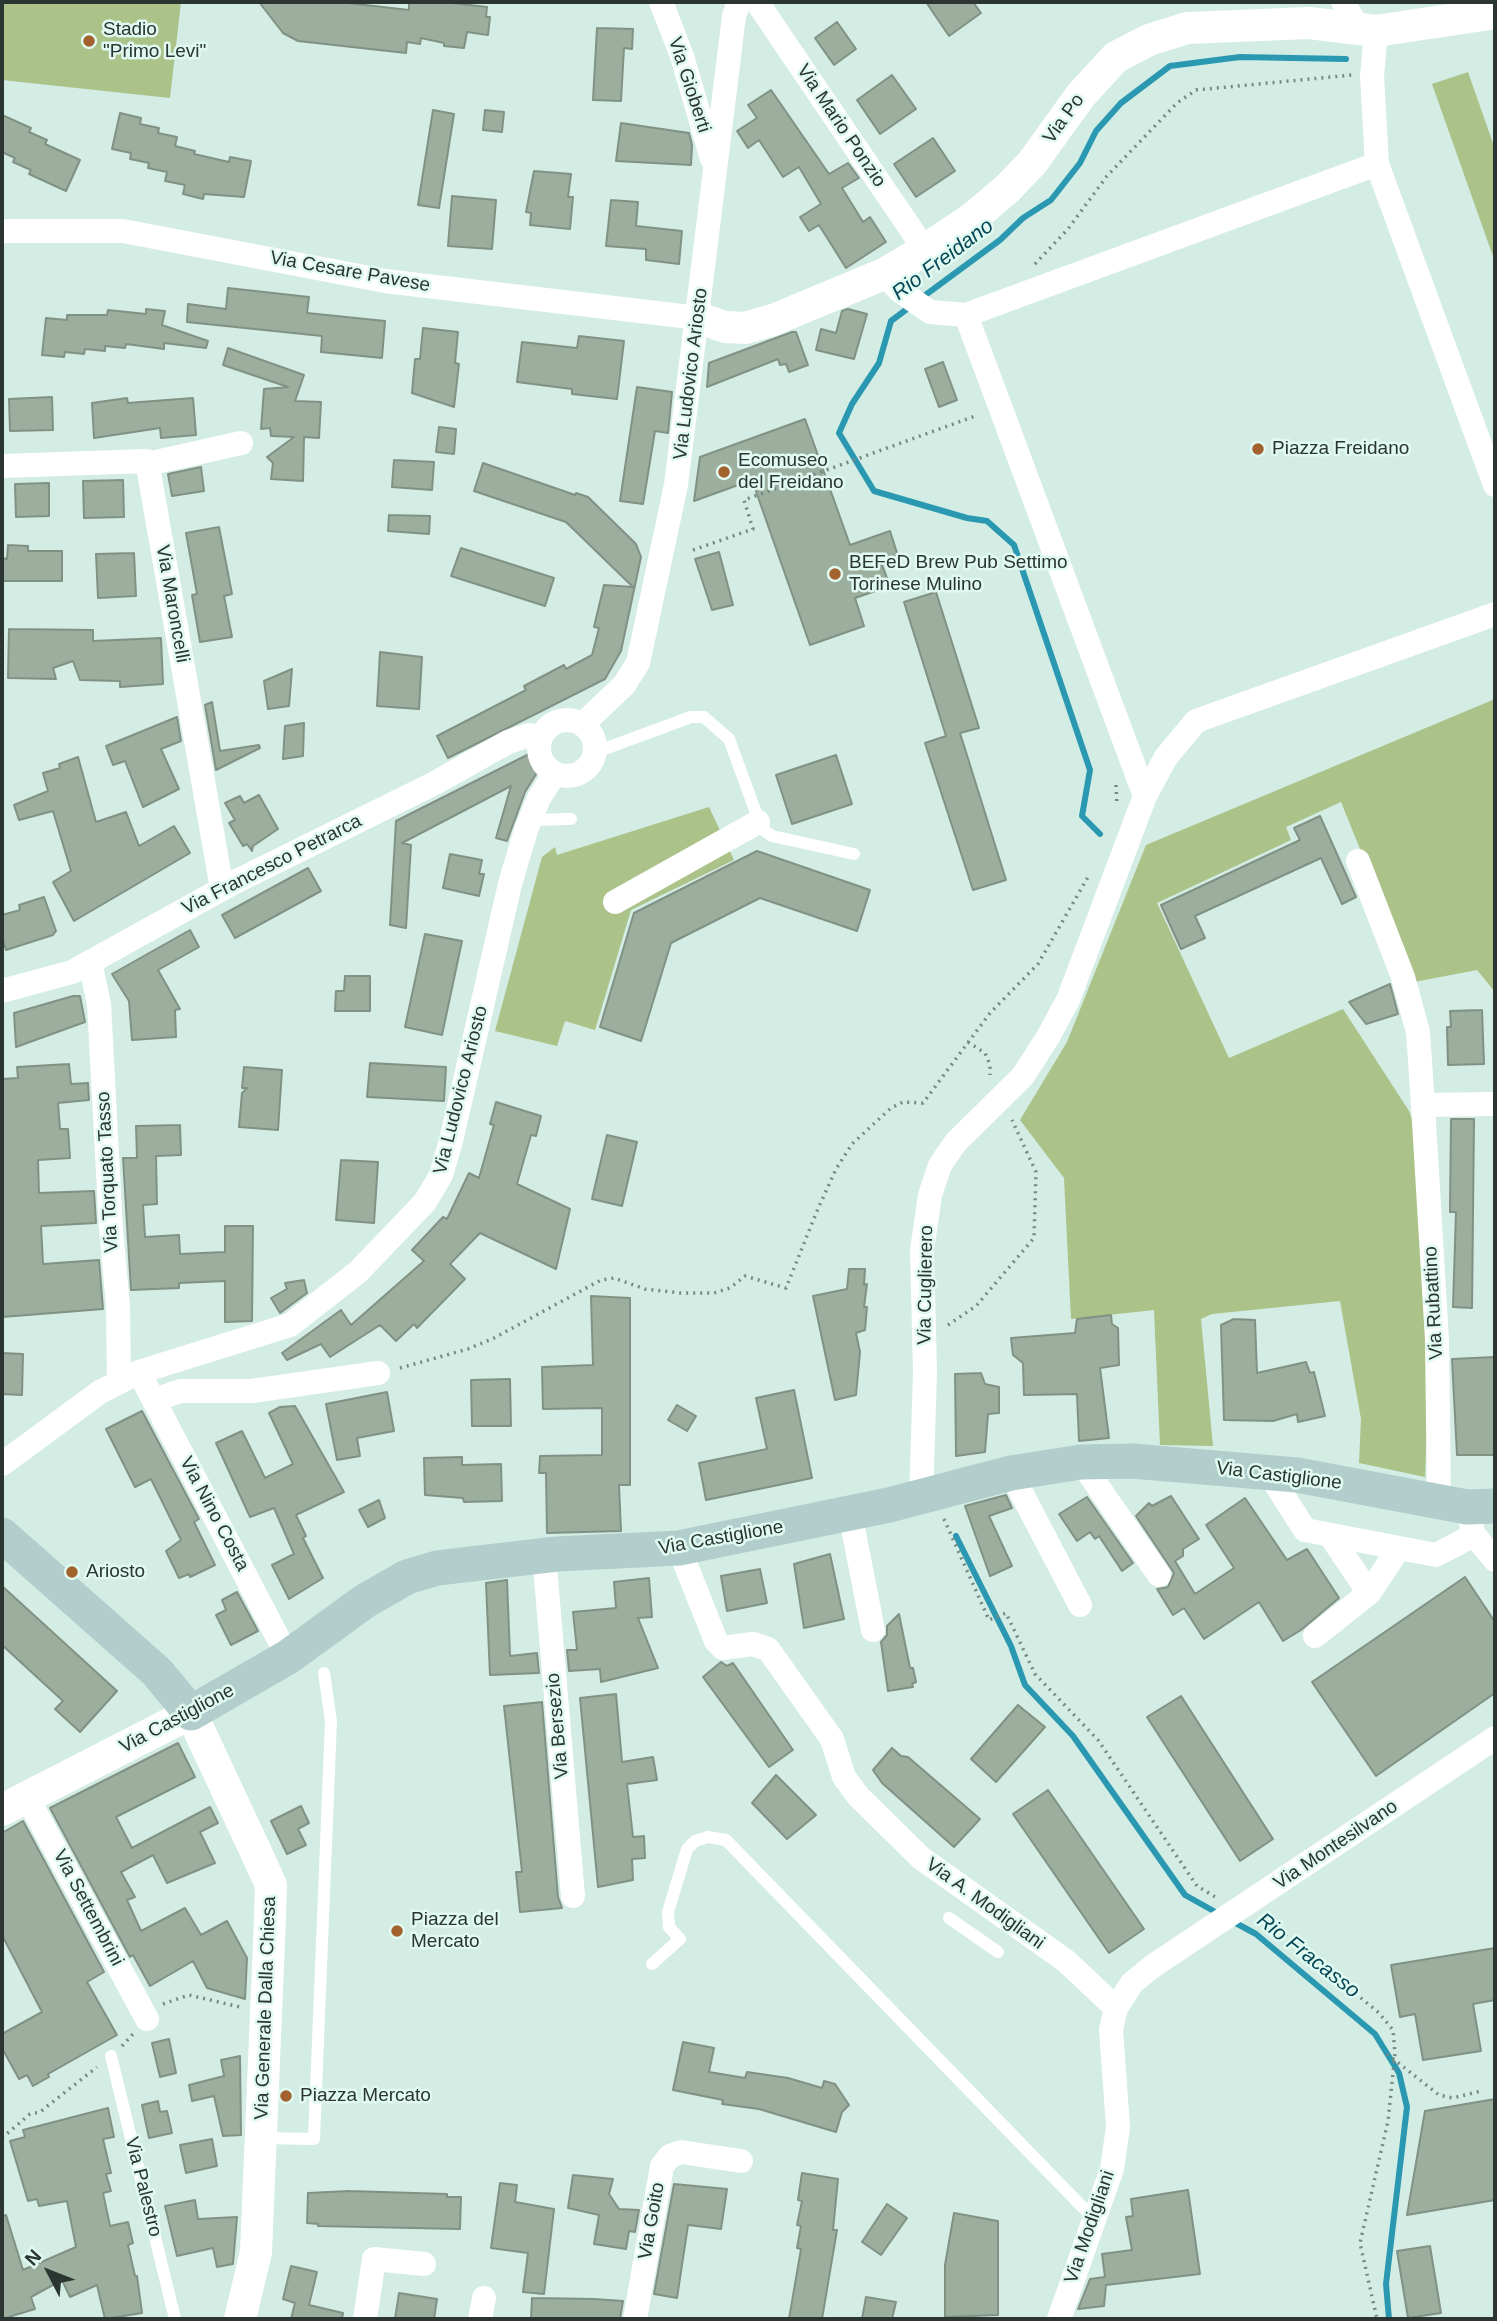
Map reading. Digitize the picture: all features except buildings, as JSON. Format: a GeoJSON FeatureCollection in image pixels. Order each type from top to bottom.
{"type":"FeatureCollection","features":[{"type":"Feature","properties":{"kind":"main road","name":"Via Castiglione"},"geometry":{"type":"LineString","coordinates":[[191,1713],[288,1657],[365,1601],[407,1577],[437,1568],[544,1555],[679,1548],[921,1498],[1011,1473],[1081,1462],[1132,1461],[1268,1472],[1469,1512]]}},
{"type":"Feature","properties":{"kind":"main road"},"geometry":{"type":"LineString","coordinates":[[2,1535],[157,1672],[191,1713]]}},
{"type":"Feature","properties":{"kind":"street","name":"Via Gioberti"},"geometry":{"type":"LineString","coordinates":[[661,2],[682,57],[715,169]]}},
{"type":"Feature","properties":{"kind":"street","name":"Via Ludovico Ariosto"},"geometry":{"type":"LineString","coordinates":[[583,724],[624,685],[638,663],[676,485],[699,317],[715,169],[739,2]]}},
{"type":"Feature","properties":{"kind":"street","name":"Via Mario Ponzio"},"geometry":{"type":"LineString","coordinates":[[757,2],[925,250]]}},
{"type":"Feature","properties":{"kind":"street"},"geometry":{"type":"LineString","coordinates":[[1343,2],[1368,30],[1373,72],[1377,164],[1495,485]]}},
{"type":"Feature","properties":{"kind":"street","name":"Via Po"},"geometry":{"type":"LineString","coordinates":[[699,317],[725,327],[745,328],[773,320],[884,274],[925,250],[974,217],[1007,188],[1032,163],[1080,95],[1116,57],[1149,40],[1187,28],[1230,24],[1309,23],[1368,30],[1462,9],[1495,13]]}},
{"type":"Feature","properties":{"kind":"street"},"geometry":{"type":"LineString","coordinates":[[884,274],[930,312],[951,316],[967,315],[1377,164]]}},
{"type":"Feature","properties":{"kind":"street","name":"Via Cesare Pavese"},"geometry":{"type":"LineString","coordinates":[[2,231],[123,231],[385,281],[699,317]]}},
{"type":"Feature","properties":{"kind":"street"},"geometry":{"type":"LineString","coordinates":[[967,315],[1145,796]]}},
{"type":"Feature","properties":{"kind":"street"},"geometry":{"type":"LineString","coordinates":[[2,466],[147,461],[147,464],[241,443]]}},
{"type":"Feature","properties":{"kind":"street","name":"Via Maroncelli"},"geometry":{"type":"LineString","coordinates":[[147,464],[222,889]]}},
{"type":"Feature","properties":{"kind":"street","name":"Via Cuglierero"},"geometry":{"type":"LineString","coordinates":[[921,1498],[925,1372],[922,1250],[930,1195],[940,1165],[956,1142],[1002,1098],[1029,1066],[1068,1000],[1145,796],[1166,757],[1196,721],[1495,614]]}},
{"type":"Feature","properties":{"kind":"street"},"geometry":{"type":"LineString","coordinates":[[574,720],[583,724],[595,741],[596,752],[585,770],[575,775],[555,773],[541,759],[540,738],[554,722],[574,720]]}},
{"type":"Feature","properties":{"kind":"street","name":"Via Francesco Petrarca"},"geometry":{"type":"LineString","coordinates":[[2,991],[72,972],[222,889],[435,783],[508,742],[529,735],[540,738]]}},
{"type":"Feature","properties":{"kind":"street","name":"Via Ludovico Ariosto"},"geometry":{"type":"LineString","coordinates":[[2,1464],[61,1419],[129,1377],[290,1325],[358,1272],[425,1202],[441,1175],[451,1141],[510,884],[530,820],[555,773]]}},
{"type":"Feature","properties":{"kind":"street"},"geometry":{"type":"LineString","coordinates":[[615,902],[758,822]]}},
{"type":"Feature","properties":{"kind":"street","name":"Via Rubattino"},"geometry":{"type":"LineString","coordinates":[[1358,861],[1403,977],[1415,1021],[1423,1105],[1437,1340],[1469,1512]]}},
{"type":"Feature","properties":{"kind":"street","name":"Via Torquato Tasso"},"geometry":{"type":"LineString","coordinates":[[90,962],[99,1004],[111,1229],[118,1306],[129,1377]]}},
{"type":"Feature","properties":{"kind":"street"},"geometry":{"type":"LineString","coordinates":[[1423,1105],[1495,1104]]}},
{"type":"Feature","properties":{"kind":"street"},"geometry":{"type":"LineString","coordinates":[[155,1400],[180,1391],[252,1391],[378,1373]]}},
{"type":"Feature","properties":{"kind":"street","name":"Via Nino Costa"},"geometry":{"type":"LineString","coordinates":[[129,1377],[155,1400],[288,1657]]}},
{"type":"Feature","properties":{"kind":"street"},"geometry":{"type":"LineString","coordinates":[[1081,1462],[1159,1575]]}},
{"type":"Feature","properties":{"kind":"street"},"geometry":{"type":"LineString","coordinates":[[1268,1472],[1305,1530],[1436,1555],[1469,1512],[1495,1560]]}},
{"type":"Feature","properties":{"kind":"street"},"geometry":{"type":"LineString","coordinates":[[1011,1473],[1080,1605]]}},
{"type":"Feature","properties":{"kind":"street"},"geometry":{"type":"LineString","coordinates":[[850,1513],[873,1630]]}},
{"type":"Feature","properties":{"kind":"street"},"geometry":{"type":"LineString","coordinates":[[1330,1535],[1369,1593]]}},
{"type":"Feature","properties":{"kind":"street","name":"Via A. Modigliani"},"geometry":{"type":"LineString","coordinates":[[679,1548],[716,1641],[723,1648],[753,1644],[768,1649],[832,1739],[844,1777],[858,1796],[921,1858],[1066,1961],[1116,2008]]}},
{"type":"Feature","properties":{"kind":"street"},"geometry":{"type":"LineString","coordinates":[[1315,1636],[1369,1593],[1399,1548]]}},
{"type":"Feature","properties":{"kind":"street","name":"Via Bersezio"},"geometry":{"type":"LineString","coordinates":[[544,1555],[573,1896]]}},
{"type":"Feature","properties":{"kind":"street","name":"Via Castiglione"},"geometry":{"type":"LineString","coordinates":[[15,1804],[191,1713]]}},
{"type":"Feature","properties":{"kind":"street","name":"Via Generale Dalla Chiesa"},"geometry":{"type":"LineString","coordinates":[[191,1713],[271,1885],[256,2252],[240,2319]]}},
{"type":"Feature","properties":{"kind":"street","name":"Via Montesilvano"},"geometry":{"type":"LineString","coordinates":[[1116,2008],[1132,1983],[1495,1738]]}},
{"type":"Feature","properties":{"kind":"street","name":"Via Settembrini"},"geometry":{"type":"LineString","coordinates":[[15,1804],[147,2019]]}},
{"type":"Feature","properties":{"kind":"street","name":"Via Modigliani"},"geometry":{"type":"LineString","coordinates":[[1059,2319],[1112,2169],[1118,2127],[1111,2029],[1116,2008]]}},
{"type":"Feature","properties":{"kind":"street","name":"Via Goito"},"geometry":{"type":"LineString","coordinates":[[635,2319],[662,2166],[670,2156],[681,2152],[741,2161]]}},
{"type":"Feature","properties":{"kind":"street"},"geometry":{"type":"LineString","coordinates":[[365,2319],[374,2259],[424,2264]]}},
{"type":"Feature","properties":{"kind":"lane"},"geometry":{"type":"LineString","coordinates":[[596,752],[691,717],[704,717],[729,739],[758,822],[772,836],[854,854]]}},
{"type":"Feature","properties":{"kind":"lane"},"geometry":{"type":"LineString","coordinates":[[530,820],[571,819]]}},
{"type":"Feature","properties":{"kind":"lane"},"geometry":{"type":"LineString","coordinates":[[261,2138],[314,2139],[331,1721],[324,1673]]}},
{"type":"Feature","properties":{"kind":"lane"},"geometry":{"type":"LineString","coordinates":[[652,1964],[680,1939],[669,1927],[668,1912],[687,1849],[695,1841],[708,1837],[726,1840],[1094,2219]]}},
{"type":"Feature","properties":{"kind":"lane"},"geometry":{"type":"LineString","coordinates":[[949,1918],[998,1952]]}},
{"type":"Feature","properties":{"kind":"lane","name":"Via Palestro"},"geometry":{"type":"LineString","coordinates":[[111,2056],[175,2319]]}},
{"type":"Feature","properties":{"kind":"path"},"geometry":{"type":"LineString","coordinates":[[1030,269],[1068,229],[1107,176],[1177,103],[1196,90],[1373,72]]}},
{"type":"Feature","properties":{"kind":"path"},"geometry":{"type":"LineString","coordinates":[[694,550],[753,529],[744,500],[985,412]]}},
{"type":"Feature","properties":{"kind":"path"},"geometry":{"type":"LineString","coordinates":[[1114,818],[1116,777]]}},
{"type":"Feature","properties":{"kind":"path"},"geometry":{"type":"LineString","coordinates":[[378,1373],[475,1347],[511,1331],[601,1280],[614,1278],[645,1289],[680,1293],[714,1293],[730,1288],[746,1276],[786,1287],[836,1169],[852,1144],[891,1108],[903,1102],[923,1102],[990,1013],[1038,964],[1091,871]]}},
{"type":"Feature","properties":{"kind":"path"},"geometry":{"type":"LineString","coordinates":[[968,1042],[985,1054],[992,1084],[1002,1098]]}},
{"type":"Feature","properties":{"kind":"path"},"geometry":{"type":"LineString","coordinates":[[1230,1917],[1379,2013],[1393,2030],[1395,2054],[1388,2121],[1360,2244],[1377,2319]]}},
{"type":"Feature","properties":{"kind":"path"},"geometry":{"type":"LineString","coordinates":[[1387,2054],[1439,2095],[1453,2098],[1481,2091]]}},
{"type":"Feature","properties":{"kind":"green space","name":"Stadio \"Primo Levi\""},"geometry":{"type":"Polygon","coordinates":[[[2,2],[181,2],[170,98],[2,80],[2,2]]]}},
{"type":"Feature","properties":{"kind":"green space"},"geometry":{"type":"Polygon","coordinates":[[[1468,72],[1495,149],[1495,262],[1432,84],[1468,72]]]}},
{"type":"Feature","properties":{"kind":"green space"},"geometry":{"type":"Polygon","coordinates":[[[1495,699],[1495,992],[1477,970],[1414,982],[1341,802],[1286,827],[1291,840],[1157,903],[1229,1058],[1343,1009],[1409,1111],[1418,1135],[1428,1402],[1425,1477],[1359,1463],[1361,1419],[1340,1301],[1212,1314],[1201,1319],[1213,1446],[1160,1445],[1154,1310],[1071,1319],[1064,1178],[1020,1120],[1067,1042],[1146,845],[1495,699]]]}},
{"type":"Feature","properties":{"kind":"green space"},"geometry":{"type":"Polygon","coordinates":[[[709,807],[734,860],[631,910],[595,1030],[565,1021],[557,1046],[495,1031],[542,857],[555,847],[557,855],[709,807]]]}},
{"type":"Feature","properties":{"kind":"waterway","name":"Rio Freidano"},"geometry":{"type":"LineString","coordinates":[[920,299],[1000,240],[1023,218],[1051,200],[1080,163],[1096,131],[1121,103],[1170,66],[1240,57],[1346,59]]}},
{"type":"Feature","properties":{"kind":"waterway","name":"Rio Freidano"},"geometry":{"type":"LineString","coordinates":[[911,306],[891,321],[879,363],[852,404],[839,433],[874,491],[967,518],[987,521],[1014,545],[1090,770],[1082,816],[1100,834]]}},
{"type":"Feature","properties":{"kind":"waterway","name":"Rio Fracasso"},"geometry":{"type":"LineString","coordinates":[[956,1536],[1011,1646],[1025,1685],[1073,1736],[1185,1895],[1219,1914]]}},
{"type":"Feature","properties":{"kind":"waterway","name":"Rio Fracasso"},"geometry":{"type":"LineString","coordinates":[[1232,1921],[1256,1934],[1375,2034],[1399,2073],[1407,2107],[1386,2284],[1389,2319]]}},
{"type":"Feature","properties":{"kind":"place","name":"Stadio \"Primo Levi\""},"geometry":{"type":"Point","coordinates":[89,41]}},
{"type":"Feature","properties":{"kind":"place","name":"Piazza Freidano"},"geometry":{"type":"Point","coordinates":[1258,449]}},
{"type":"Feature","properties":{"kind":"place","name":"Ecomuseo del Freidano"},"geometry":{"type":"Point","coordinates":[724,472]}},
{"type":"Feature","properties":{"kind":"place","name":"BEFeD Brew Pub Settimo Torinese Mulino"},"geometry":{"type":"Point","coordinates":[835,574]}},
{"type":"Feature","properties":{"kind":"place","name":"Ariosto"},"geometry":{"type":"Point","coordinates":[72,1572]}},
{"type":"Feature","properties":{"kind":"place","name":"Piazza del Mercato"},"geometry":{"type":"Point","coordinates":[397,1931]}},
{"type":"Feature","properties":{"kind":"place","name":"Piazza Mercato"},"geometry":{"type":"Point","coordinates":[286,2096]}}]}
